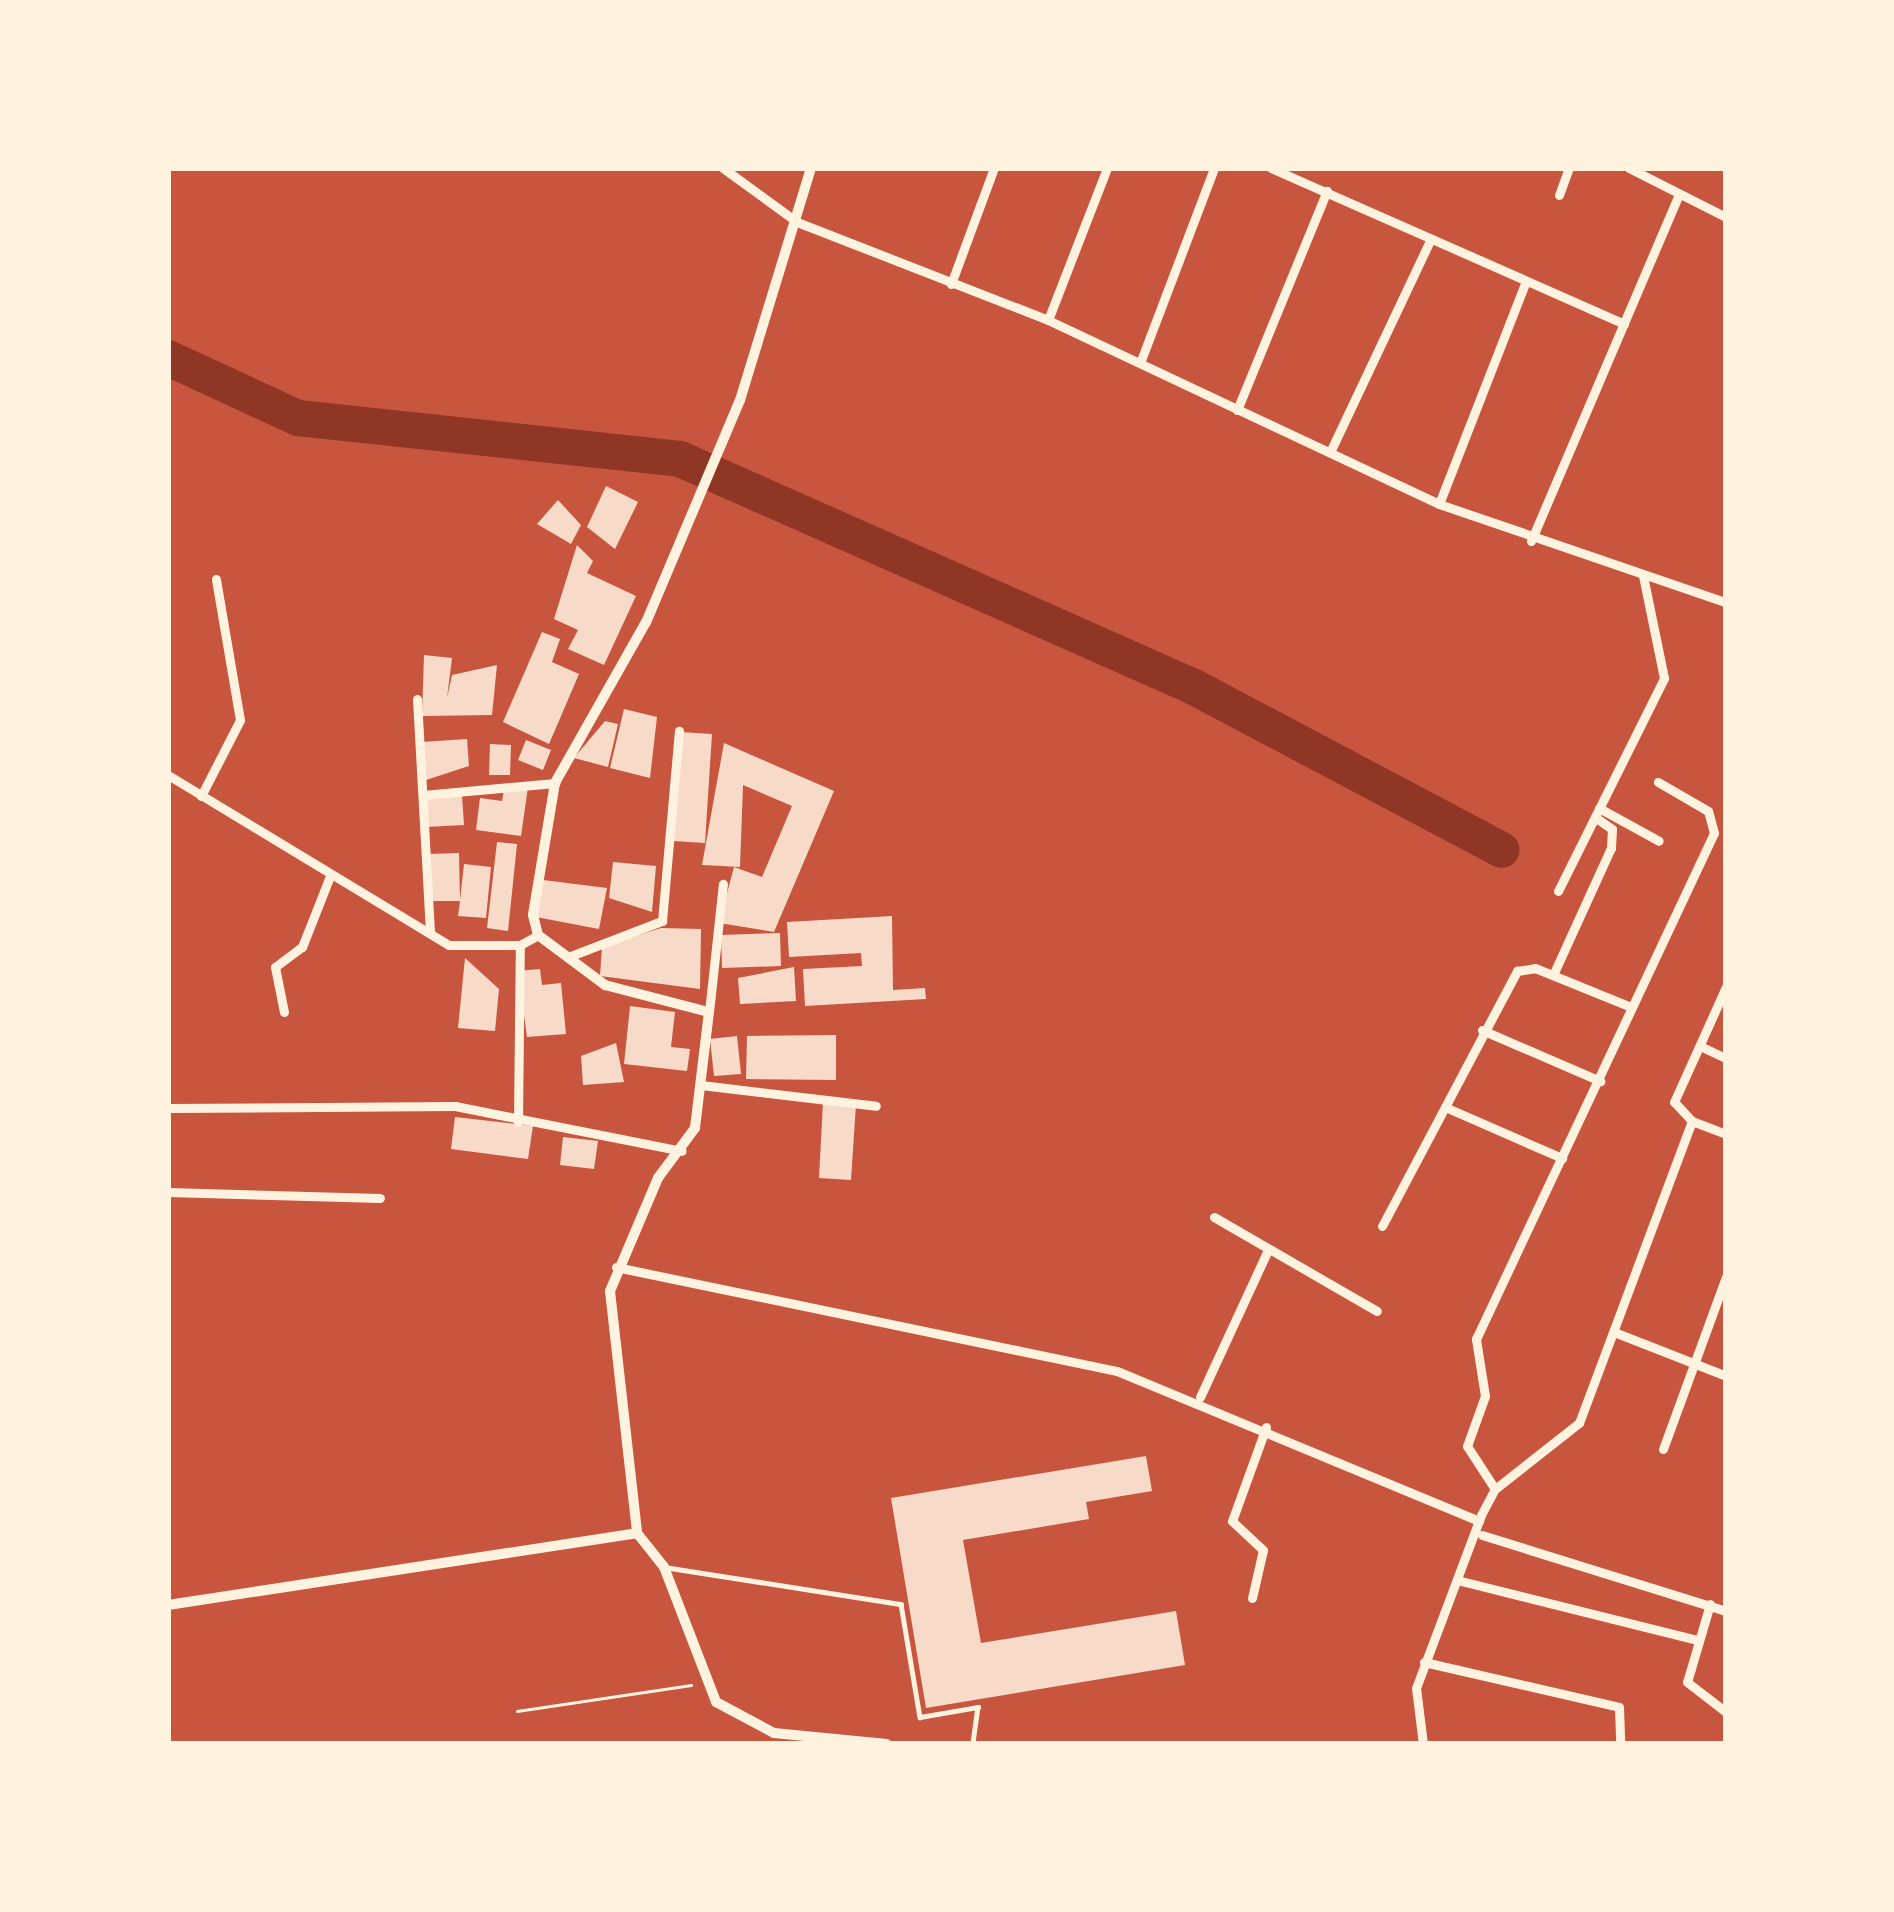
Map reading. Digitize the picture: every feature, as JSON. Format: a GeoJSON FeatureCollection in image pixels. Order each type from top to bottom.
{"type":"FeatureCollection","features":[{"type":"Feature","properties":{"kind":"street"},"geometry":{"type":"LineString","coordinates":[[724,168],[796,222],[1048,320],[1439,504],[1531,541],[1726,602]]}},
{"type":"Feature","properties":{"kind":"street"},"geometry":{"type":"LineString","coordinates":[[538,935],[555,783],[637,640],[713,450],[740,400],[811,168]]}},
{"type":"Feature","properties":{"kind":"street"},"geometry":{"type":"LineString","coordinates":[[951,284],[994,168]]}},
{"type":"Feature","properties":{"kind":"street"},"geometry":{"type":"LineString","coordinates":[[1048,320],[1107,168]]}},
{"type":"Feature","properties":{"kind":"street"},"geometry":{"type":"LineString","coordinates":[[1140,363],[1214,168]]}},
{"type":"Feature","properties":{"kind":"street"},"geometry":{"type":"LineString","coordinates":[[1271,168],[1624,324]]}},
{"type":"Feature","properties":{"kind":"street"},"geometry":{"type":"LineString","coordinates":[[1559,194],[1569,168]]}},
{"type":"Feature","properties":{"kind":"street"},"geometry":{"type":"LineString","coordinates":[[1629,168],[1677,198],[1726,217]]}},
{"type":"Feature","properties":{"kind":"street"},"geometry":{"type":"LineString","coordinates":[[1237,410],[1327,191]]}},
{"type":"Feature","properties":{"kind":"street"},"geometry":{"type":"LineString","coordinates":[[1531,541],[1677,198]]}},
{"type":"Feature","properties":{"kind":"street"},"geometry":{"type":"LineString","coordinates":[[1331,450],[1431,238]]}},
{"type":"Feature","properties":{"kind":"street"},"geometry":{"type":"LineString","coordinates":[[1439,504],[1526,280]]}},
{"type":"Feature","properties":{"kind":"street"},"geometry":{"type":"LineString","coordinates":[[1558,891],[1664,678],[1643,576]]}},
{"type":"Feature","properties":{"kind":"street"},"geometry":{"type":"LineString","coordinates":[[201,796],[240,720],[216,579]]}},
{"type":"Feature","properties":{"kind":"street"},"geometry":{"type":"LineString","coordinates":[[417,699],[430,933]]}},
{"type":"Feature","properties":{"kind":"street"},"geometry":{"type":"LineString","coordinates":[[568,957],[662,921],[679,731]]}},
{"type":"Feature","properties":{"kind":"street"},"geometry":{"type":"LineString","coordinates":[[168,775],[459,948],[520,945],[538,935]]}},
{"type":"Feature","properties":{"kind":"street"},"geometry":{"type":"LineString","coordinates":[[1495,1489],[1467,1446],[1485,1396],[1476,1340],[1714,833],[1708,811],[1658,782]]}},
{"type":"Feature","properties":{"kind":"street"},"geometry":{"type":"LineString","coordinates":[[423,795],[555,783]]}},
{"type":"Feature","properties":{"kind":"street"},"geometry":{"type":"LineString","coordinates":[[1597,813],[1659,841]]}},
{"type":"Feature","properties":{"kind":"street"},"geometry":{"type":"LineString","coordinates":[[1553,975],[1611,848],[1612,829],[1597,813]]}},
{"type":"Feature","properties":{"kind":"street"},"geometry":{"type":"LineString","coordinates":[[284,1012],[275,967],[302,947],[331,876]]}},
{"type":"Feature","properties":{"kind":"street"},"geometry":{"type":"LineString","coordinates":[[723,884],[701,1084],[682,1151],[616,1267],[608,1318],[637,1533],[664,1567],[705,1683],[755,1729],[886,1744]]}},
{"type":"Feature","properties":{"kind":"street"},"geometry":{"type":"LineString","coordinates":[[538,935],[615,990],[709,1012]]}},
{"type":"Feature","properties":{"kind":"street"},"geometry":{"type":"LineString","coordinates":[[518,1122],[520,945]]}},
{"type":"Feature","properties":{"kind":"street"},"geometry":{"type":"LineString","coordinates":[[1382,1226],[1516,971],[1553,975],[1631,1007]]}},
{"type":"Feature","properties":{"kind":"street"},"geometry":{"type":"LineString","coordinates":[[1726,987],[1673,1106],[1692,1121],[1726,1134]]}},
{"type":"Feature","properties":{"kind":"street"},"geometry":{"type":"LineString","coordinates":[[1482,1030],[1600,1081]]}},
{"type":"Feature","properties":{"kind":"street"},"geometry":{"type":"LineString","coordinates":[[1702,1047],[1726,1058]]}},
{"type":"Feature","properties":{"kind":"street"},"geometry":{"type":"LineString","coordinates":[[701,1084],[876,1106]]}},
{"type":"Feature","properties":{"kind":"street"},"geometry":{"type":"LineString","coordinates":[[168,1108],[359,1101],[682,1151]]}},
{"type":"Feature","properties":{"kind":"street"},"geometry":{"type":"LineString","coordinates":[[1444,1107],[1562,1158]]}},
{"type":"Feature","properties":{"kind":"street"},"geometry":{"type":"LineString","coordinates":[[1423,1744],[1414,1704],[1424,1662],[1482,1535],[1479,1521],[1495,1489],[1567,1440],[1614,1332],[1692,1121]]}},
{"type":"Feature","properties":{"kind":"street"},"geometry":{"type":"LineString","coordinates":[[168,1192],[380,1198]]}},
{"type":"Feature","properties":{"kind":"street"},"geometry":{"type":"LineString","coordinates":[[1214,1217],[1377,1311]]}},
{"type":"Feature","properties":{"kind":"street"},"geometry":{"type":"LineString","coordinates":[[1200,1397],[1268,1250]]}},
{"type":"Feature","properties":{"kind":"street"},"geometry":{"type":"LineString","coordinates":[[616,1267],[1200,1397],[1479,1521]]}},
{"type":"Feature","properties":{"kind":"street"},"geometry":{"type":"LineString","coordinates":[[1663,1449],[1726,1277]]}},
{"type":"Feature","properties":{"kind":"street"},"geometry":{"type":"LineString","coordinates":[[1614,1332],[1726,1376]]}},
{"type":"Feature","properties":{"kind":"street"},"geometry":{"type":"LineString","coordinates":[[1252,1598],[1263,1550],[1232,1521],[1266,1427]]}},
{"type":"Feature","properties":{"kind":"street"},"geometry":{"type":"LineString","coordinates":[[168,1606],[637,1533]]}},
{"type":"Feature","properties":{"kind":"street"},"geometry":{"type":"LineString","coordinates":[[1482,1535],[1726,1611]]}},
{"type":"Feature","properties":{"kind":"street"},"geometry":{"type":"LineString","coordinates":[[1461,1581],[1698,1640]]}},
{"type":"Feature","properties":{"kind":"street"},"geometry":{"type":"LineString","coordinates":[[1710,1604],[1687,1682],[1726,1712]]}},
{"type":"Feature","properties":{"kind":"street"},"geometry":{"type":"LineString","coordinates":[[1424,1662],[1619,1707],[1620,1744]]}},
{"type":"Feature","properties":{"kind":"lane"},"geometry":{"type":"LineString","coordinates":[[664,1567],[901,1604],[920,1717],[977,1707],[973,1744]]}},
{"type":"Feature","properties":{"kind":"path"},"geometry":{"type":"LineString","coordinates":[[517,1711],[705,1683]]}},
{"type":"Feature","properties":{"kind":"building"},"geometry":{"type":"Polygon","coordinates":[[[606,486],[638,502],[615,549],[587,527],[606,486]]]}},
{"type":"Feature","properties":{"kind":"building"},"geometry":{"type":"Polygon","coordinates":[[[558,500],[581,525],[571,544],[537,524],[558,500]]]}},
{"type":"Feature","properties":{"kind":"building"},"geometry":{"type":"Polygon","coordinates":[[[577,545],[593,561],[587,573],[636,596],[604,665],[568,649],[578,630],[554,619],[577,545]]]}},
{"type":"Feature","properties":{"kind":"building"},"geometry":{"type":"Polygon","coordinates":[[[542,632],[560,639],[552,662],[579,674],[549,744],[503,722],[542,632]]]}},
{"type":"Feature","properties":{"kind":"building"},"geometry":{"type":"Polygon","coordinates":[[[424,655],[452,658],[447,698],[452,675],[497,665],[492,715],[422,716],[424,655]]]}},
{"type":"Feature","properties":{"kind":"building"},"geometry":{"type":"Polygon","coordinates":[[[624,709],[657,717],[650,778],[610,768],[624,709]]]}},
{"type":"Feature","properties":{"kind":"building"},"geometry":{"type":"Polygon","coordinates":[[[605,721],[618,724],[608,767],[574,758],[605,721]]]}},
{"type":"Feature","properties":{"kind":"building"},"geometry":{"type":"Polygon","coordinates":[[[680,732],[712,734],[705,843],[673,841],[680,732]]]}},
{"type":"Feature","properties":{"kind":"building"},"geometry":{"type":"Polygon","coordinates":[[[467,739],[469,766],[423,781],[421,742],[467,739]]]}},
{"type":"Feature","properties":{"kind":"building"},"geometry":{"type":"Polygon","coordinates":[[[526,740],[551,750],[543,770],[518,760],[526,740]]]}},
{"type":"Feature","properties":{"kind":"building"},"geometry":{"type":"Polygon","coordinates":[[[724,743],[834,791],[774,932],[719,923],[734,867],[762,877],[792,806],[743,785],[740,867],[702,865],[724,743]]]}},
{"type":"Feature","properties":{"kind":"building"},"geometry":{"type":"Polygon","coordinates":[[[490,744],[511,745],[510,775],[489,775],[490,744]]]}},
{"type":"Feature","properties":{"kind":"building"},"geometry":{"type":"Polygon","coordinates":[[[505,784],[528,787],[521,836],[476,830],[480,798],[502,801],[505,784]]]}},
{"type":"Feature","properties":{"kind":"building"},"geometry":{"type":"Polygon","coordinates":[[[462,795],[464,825],[426,827],[424,797],[462,795]]]}},
{"type":"Feature","properties":{"kind":"building"},"geometry":{"type":"Polygon","coordinates":[[[497,842],[517,844],[508,931],[487,928],[497,842]]]}},
{"type":"Feature","properties":{"kind":"building"},"geometry":{"type":"Polygon","coordinates":[[[459,853],[460,900],[464,864],[491,867],[486,918],[458,916],[460,901],[428,901],[427,854],[459,853]]]}},
{"type":"Feature","properties":{"kind":"building"},"geometry":{"type":"Polygon","coordinates":[[[613,862],[656,866],[652,912],[609,898],[613,862]]]}},
{"type":"Feature","properties":{"kind":"building"},"geometry":{"type":"Polygon","coordinates":[[[543,880],[607,888],[599,929],[536,917],[543,880]]]}},
{"type":"Feature","properties":{"kind":"building"},"geometry":{"type":"Polygon","coordinates":[[[892,916],[893,990],[925,988],[926,999],[805,1006],[803,969],[862,966],[861,953],[789,957],[787,922],[892,916]]]}},
{"type":"Feature","properties":{"kind":"building"},"geometry":{"type":"Polygon","coordinates":[[[661,928],[701,929],[700,989],[600,976],[602,947],[661,928]]]}},
{"type":"Feature","properties":{"kind":"building"},"geometry":{"type":"Polygon","coordinates":[[[780,933],[781,966],[722,968],[721,935],[780,933]]]}},
{"type":"Feature","properties":{"kind":"building"},"geometry":{"type":"Polygon","coordinates":[[[465,958],[499,989],[495,1031],[458,1028],[465,958]]]}},
{"type":"Feature","properties":{"kind":"building"},"geometry":{"type":"Polygon","coordinates":[[[794,967],[796,1001],[740,1004],[738,978],[794,967]]]}},
{"type":"Feature","properties":{"kind":"building"},"geometry":{"type":"Polygon","coordinates":[[[540,969],[542,985],[561,983],[566,1034],[527,1037],[518,971],[540,969]]]}},
{"type":"Feature","properties":{"kind":"building"},"geometry":{"type":"Polygon","coordinates":[[[630,1006],[675,1012],[671,1047],[690,1049],[687,1071],[624,1064],[630,1006]]]}},
{"type":"Feature","properties":{"kind":"building"},"geometry":{"type":"Polygon","coordinates":[[[836,1035],[836,1080],[746,1079],[747,1036],[836,1035]]]}},
{"type":"Feature","properties":{"kind":"building"},"geometry":{"type":"Polygon","coordinates":[[[737,1036],[741,1074],[714,1076],[710,1039],[737,1036]]]}},
{"type":"Feature","properties":{"kind":"building"},"geometry":{"type":"Polygon","coordinates":[[[616,1043],[624,1082],[583,1085],[581,1056],[616,1043]]]}},
{"type":"Feature","properties":{"kind":"building"},"geometry":{"type":"Polygon","coordinates":[[[823,1102],[856,1104],[851,1180],[819,1178],[823,1102]]]}},
{"type":"Feature","properties":{"kind":"building"},"geometry":{"type":"Polygon","coordinates":[[[455,1117],[533,1126],[528,1159],[451,1149],[455,1117]]]}},
{"type":"Feature","properties":{"kind":"building"},"geometry":{"type":"Polygon","coordinates":[[[563,1137],[598,1141],[594,1169],[560,1165],[563,1137]]]}},
{"type":"Feature","properties":{"kind":"building"},"geometry":{"type":"Polygon","coordinates":[[[1146,1456],[1152,1491],[1086,1502],[1089,1519],[963,1540],[981,1643],[1176,1611],[1185,1665],[926,1708],[891,1498],[1146,1456]]]}},
{"type":"Feature","properties":{"kind":"waterway"},"geometry":{"type":"LineString","coordinates":[[168,358],[298,418],[680,459],[1194,687],[1502,850]]}}]}
